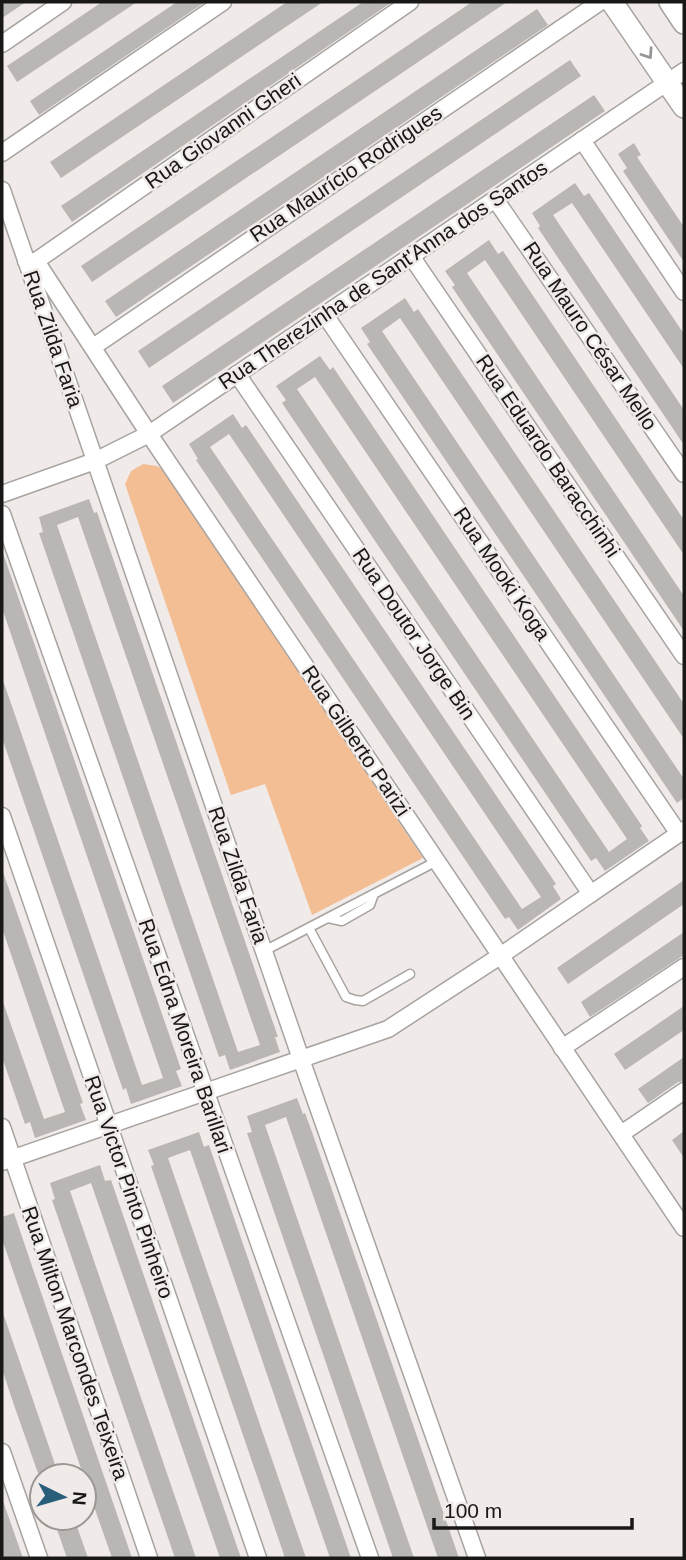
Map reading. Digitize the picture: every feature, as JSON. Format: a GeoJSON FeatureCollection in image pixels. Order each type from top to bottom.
{"type":"FeatureCollection","features":[{"type":"Feature","properties":{"kind":"street"},"geometry":{"type":"LineString","coordinates":[[2,44],[62,2]]}},
{"type":"Feature","properties":{"kind":"street"},"geometry":{"type":"LineString","coordinates":[[2,153],[223,2]]}},
{"type":"Feature","properties":{"kind":"street","name":"Rua Giovanni Gheri"},"geometry":{"type":"LineString","coordinates":[[31,261],[410,2]]}},
{"type":"Feature","properties":{"kind":"street","name":"Rua Maurício Rodrigues"},"geometry":{"type":"LineString","coordinates":[[93,347],[600,2]]}},
{"type":"Feature","properties":{"kind":"street"},"geometry":{"type":"LineString","coordinates":[[612,2],[676,77],[684,107]]}},
{"type":"Feature","properties":{"kind":"street"},"geometry":{"type":"LineString","coordinates":[[670,2],[684,23]]}},
{"type":"Feature","properties":{"kind":"street","name":"Rua Therezinha de Sant'Anna dos Santos"},"geometry":{"type":"LineString","coordinates":[[2,494],[95,461],[149,434],[676,77]]}},
{"type":"Feature","properties":{"kind":"street"},"geometry":{"type":"LineString","coordinates":[[582,140],[684,292]]}},
{"type":"Feature","properties":{"kind":"street","name":"Rua Zilda Faria"},"geometry":{"type":"LineString","coordinates":[[2,190],[31,261],[95,461],[301,1059],[477,1558]]}},
{"type":"Feature","properties":{"kind":"street","name":"Rua Mauro César Mello"},"geometry":{"type":"LineString","coordinates":[[495,199],[684,474]]}},
{"type":"Feature","properties":{"kind":"street","name":"Rua Eduardo Baracchinhi"},"geometry":{"type":"LineString","coordinates":[[411,256],[684,656]]}},
{"type":"Feature","properties":{"kind":"street","name":"Rua Gilberto Parizi"},"geometry":{"type":"LineString","coordinates":[[31,261],[93,347],[500,956],[682,1222]]}},
{"type":"Feature","properties":{"kind":"street","name":"Rua Mooki Koga"},"geometry":{"type":"LineString","coordinates":[[324,315],[682,832]]}},
{"type":"Feature","properties":{"kind":"street","name":"Rua Doutor Jorge Bin"},"geometry":{"type":"LineString","coordinates":[[237,374],[591,894]]}},
{"type":"Feature","properties":{"kind":"street","name":"Rua Edna Moreira Barillari"},"geometry":{"type":"LineString","coordinates":[[2,514],[370,1558]]}},
{"type":"Feature","properties":{"kind":"street","name":"Rua Victor Pinto Pinheiro"},"geometry":{"type":"LineString","coordinates":[[2,816],[258,1558]]}},
{"type":"Feature","properties":{"kind":"street"},"geometry":{"type":"LineString","coordinates":[[7,1161],[388,1029],[682,832]]}},
{"type":"Feature","properties":{"kind":"street"},"geometry":{"type":"LineString","coordinates":[[562,1048],[684,967]]}},
{"type":"Feature","properties":{"kind":"street"},"geometry":{"type":"LineString","coordinates":[[621,1134],[684,1091]]}},
{"type":"Feature","properties":{"kind":"street","name":"Rua Milton Marcondes Teixeira"},"geometry":{"type":"LineString","coordinates":[[2,1127],[7,1161],[149,1558]]}},
{"type":"Feature","properties":{"kind":"street"},"geometry":{"type":"LineString","coordinates":[[2,1452],[39,1558]]}},
{"type":"Feature","properties":{"kind":"lane"},"geometry":{"type":"LineString","coordinates":[[264,951],[437,861]]}},
{"type":"Feature","properties":{"kind":"lane"},"geometry":{"type":"LineString","coordinates":[[309,928],[346,997],[363,1000],[410,974]]}},
{"type":"Feature","properties":{"kind":"shaded area"},"geometry":{"type":"Polygon","coordinates":[[[143,464],[157,466],[163,470],[423,858],[312,915],[265,784],[231,795],[125,484],[131,471],[143,464]]]}},
{"type":"Feature","properties":{"kind":"building"},"geometry":{"type":"Polygon","coordinates":[[[2,2],[26,2],[2,18],[2,2]]]}},
{"type":"Feature","properties":{"kind":"building"},"geometry":{"type":"Polygon","coordinates":[[[102,2],[137,2],[17,82],[7,66],[102,2]]]}},
{"type":"Feature","properties":{"kind":"building"},"geometry":{"type":"Polygon","coordinates":[[[177,2],[205,2],[39,115],[30,101],[177,2]]]}},
{"type":"Feature","properties":{"kind":"building"},"geometry":{"type":"Polygon","coordinates":[[[287,2],[323,2],[61,178],[50,162],[287,2]]]}},
{"type":"Feature","properties":{"kind":"building"},"geometry":{"type":"Polygon","coordinates":[[[363,2],[392,2],[72,222],[61,206],[363,2]]]}},
{"type":"Feature","properties":{"kind":"building"},"geometry":{"type":"Polygon","coordinates":[[[472,2],[507,2],[92,282],[81,266],[472,2]]]}},
{"type":"Feature","properties":{"kind":"building"},"geometry":{"type":"Polygon","coordinates":[[[537,9],[548,25],[116,317],[105,301],[537,9]]]}},
{"type":"Feature","properties":{"kind":"building"},"geometry":{"type":"Polygon","coordinates":[[[570,60],[581,76],[149,368],[138,351],[570,60]]]}},
{"type":"Feature","properties":{"kind":"building"},"geometry":{"type":"Polygon","coordinates":[[[594,95],[605,111],[173,403],[162,386],[594,95]]]}},
{"type":"Feature","properties":{"kind":"building"},"geometry":{"type":"Polygon","coordinates":[[[634,143],[641,155],[637,157],[684,227],[684,262],[623,171],[627,168],[618,154],[634,143]]]}},
{"type":"Feature","properties":{"kind":"building"},"geometry":{"type":"Polygon","coordinates":[[[575,183],[584,196],[589,193],[684,334],[684,369],[572,203],[553,215],[684,410],[684,445],[538,228],[540,226],[532,213],[575,183]]]}},
{"type":"Feature","properties":{"kind":"building"},"geometry":{"type":"Polygon","coordinates":[[[489,240],[498,254],[503,251],[684,520],[684,555],[485,260],[467,273],[684,596],[684,631],[452,287],[455,285],[445,271],[489,240]]]}},
{"type":"Feature","properties":{"kind":"building"},"geometry":{"type":"Polygon","coordinates":[[[405,298],[414,312],[418,309],[684,704],[684,739],[400,318],[382,331],[684,779],[684,798],[677,803],[367,344],[370,342],[361,328],[405,298]]]}},
{"type":"Feature","properties":{"kind":"building"},"geometry":{"type":"Polygon","coordinates":[[[320,356],[330,370],[333,367],[642,826],[640,828],[649,841],[605,871],[596,858],[591,861],[282,403],[286,400],[276,386],[320,356]],[[315,377],[297,389],[609,852],[627,839],[315,377]]]}},
{"type":"Feature","properties":{"kind":"building"},"geometry":{"type":"Polygon","coordinates":[[[233,414],[242,428],[246,425],[556,884],[553,886],[561,899],[518,930],[509,917],[505,919],[196,460],[198,459],[189,444],[233,414]],[[229,434],[210,447],[522,909],[541,897],[229,434]]]}},
{"type":"Feature","properties":{"kind":"building"},"geometry":{"type":"Polygon","coordinates":[[[89,499],[94,513],[97,512],[278,1037],[275,1037],[280,1052],[230,1070],[225,1055],[219,1057],[39,533],[43,532],[39,517],[89,499]],[[78,517],[57,525],[238,1052],[260,1045],[78,517]]]}},
{"type":"Feature","properties":{"kind":"building"},"geometry":{"type":"Polygon","coordinates":[[[3,553],[181,1069],[176,1071],[182,1086],[131,1104],[126,1088],[123,1090],[2,738],[4,683],[142,1085],[163,1078],[2,608],[3,553]]]}},
{"type":"Feature","properties":{"kind":"building"},"geometry":{"type":"Polygon","coordinates":[[[3,872],[83,1103],[80,1104],[86,1120],[35,1138],[30,1122],[25,1124],[2,1057],[3,1002],[44,1119],[65,1112],[2,928],[3,872]]]}},
{"type":"Feature","properties":{"kind":"building"},"geometry":{"type":"Polygon","coordinates":[[[684,880],[684,904],[568,984],[557,968],[684,880]]]}},
{"type":"Feature","properties":{"kind":"building"},"geometry":{"type":"Polygon","coordinates":[[[684,932],[684,955],[590,1017],[581,1002],[684,932]]]}},
{"type":"Feature","properties":{"kind":"building"},"geometry":{"type":"Polygon","coordinates":[[[684,1006],[684,1030],[625,1070],[614,1054],[684,1006]]]}},
{"type":"Feature","properties":{"kind":"building"},"geometry":{"type":"Polygon","coordinates":[[[684,1057],[684,1081],[678,1082],[648,1103],[638,1089],[684,1057]]]}},
{"type":"Feature","properties":{"kind":"building"},"geometry":{"type":"Polygon","coordinates":[[[297,1098],[312,1132],[459,1558],[438,1558],[286,1117],[265,1125],[414,1558],[393,1558],[247,1133],[252,1132],[247,1116],[297,1098]]]}},
{"type":"Feature","properties":{"kind":"building"},"geometry":{"type":"Polygon","coordinates":[[[684,1131],[684,1158],[672,1140],[684,1131]]]}},
{"type":"Feature","properties":{"kind":"building"},"geometry":{"type":"Polygon","coordinates":[[[199,1132],[204,1147],[209,1145],[351,1558],[330,1558],[190,1150],[168,1158],[306,1558],[285,1558],[151,1166],[154,1165],[148,1150],[199,1132]]]}},
{"type":"Feature","properties":{"kind":"building"},"geometry":{"type":"Polygon","coordinates":[[[100,1165],[105,1181],[111,1180],[241,1558],[220,1558],[91,1183],[70,1191],[196,1558],[175,1558],[52,1200],[55,1199],[50,1183],[100,1165]]]}},
{"type":"Feature","properties":{"kind":"building"},"geometry":{"type":"Polygon","coordinates":[[[14,1213],[132,1558],[112,1558],[98,1517],[98,1462],[79,1462],[2,1239],[2,1217],[14,1213]]]}},
{"type":"Feature","properties":{"kind":"building"},"geometry":{"type":"Polygon","coordinates":[[[2,1314],[54,1462],[34,1462],[2,1369],[2,1314]]]}},
{"type":"Feature","properties":{"kind":"building"},"geometry":{"type":"Polygon","coordinates":[[[3,1501],[23,1558],[2,1558],[3,1501]]]}},
{"type":"Feature","properties":{"kind":"building"},"geometry":{"type":"Polygon","coordinates":[[[58,1532],[79,1532],[88,1558],[67,1558],[58,1532]]]}}]}
